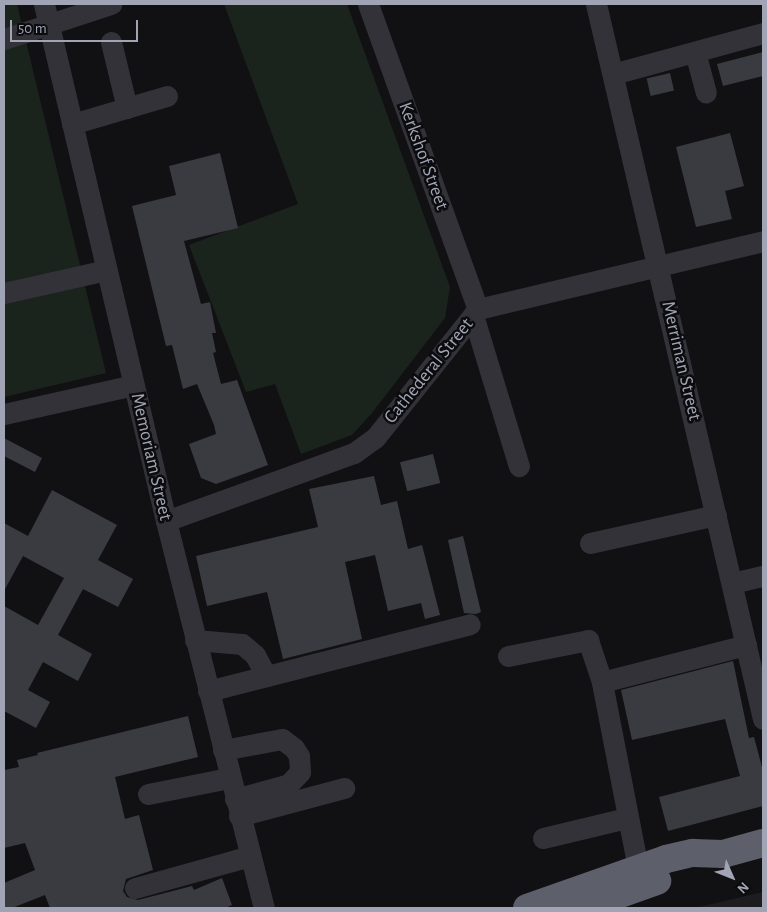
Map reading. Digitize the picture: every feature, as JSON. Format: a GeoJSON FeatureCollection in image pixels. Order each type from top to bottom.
{"type":"FeatureCollection","features":[{"type":"Feature","properties":{"kind":"highway"},"geometry":{"type":"LineString","coordinates":[[527,908],[638,868],[693,853],[723,854],[763,844]]}},
{"type":"Feature","properties":{"kind":"highway"},"geometry":{"type":"LineString","coordinates":[[581,908],[703,868],[723,854]]}},
{"type":"Feature","properties":{"kind":"street","name":"Memoriam Street"},"geometry":{"type":"LineString","coordinates":[[44,4],[166,521],[229,778],[264,908]]}},
{"type":"Feature","properties":{"kind":"street"},"geometry":{"type":"LineString","coordinates":[[4,39],[49,26],[111,4]]}},
{"type":"Feature","properties":{"kind":"street","name":"Kerkshof Street"},"geometry":{"type":"LineString","coordinates":[[368,4],[476,312],[519,466]]}},
{"type":"Feature","properties":{"kind":"street","name":"Merriman Street"},"geometry":{"type":"LineString","coordinates":[[596,4],[659,267],[763,719]]}},
{"type":"Feature","properties":{"kind":"street"},"geometry":{"type":"LineString","coordinates":[[613,74],[763,33]]}},
{"type":"Feature","properties":{"kind":"street"},"geometry":{"type":"LineString","coordinates":[[111,42],[127,108]]}},
{"type":"Feature","properties":{"kind":"street"},"geometry":{"type":"LineString","coordinates":[[694,52],[706,93]]}},
{"type":"Feature","properties":{"kind":"street"},"geometry":{"type":"LineString","coordinates":[[72,124],[166,96]]}},
{"type":"Feature","properties":{"kind":"street","name":"Cathederal Street"},"geometry":{"type":"LineString","coordinates":[[166,521],[354,453],[375,438],[476,312],[763,241]]}},
{"type":"Feature","properties":{"kind":"street"},"geometry":{"type":"LineString","coordinates":[[4,293],[106,270]]}},
{"type":"Feature","properties":{"kind":"street"},"geometry":{"type":"LineString","coordinates":[[4,414],[134,385]]}},
{"type":"Feature","properties":{"kind":"street"},"geometry":{"type":"LineString","coordinates":[[590,543],[716,515]]}},
{"type":"Feature","properties":{"kind":"street"},"geometry":{"type":"LineString","coordinates":[[732,583],[763,576]]}},
{"type":"Feature","properties":{"kind":"street"},"geometry":{"type":"LineString","coordinates":[[208,691],[470,624]]}},
{"type":"Feature","properties":{"kind":"street"},"geometry":{"type":"LineString","coordinates":[[195,640],[242,644],[255,655],[266,676]]}},
{"type":"Feature","properties":{"kind":"street"},"geometry":{"type":"LineString","coordinates":[[508,656],[588,640],[602,682],[638,868]]}},
{"type":"Feature","properties":{"kind":"street"},"geometry":{"type":"LineString","coordinates":[[602,682],[746,645]]}},
{"type":"Feature","properties":{"kind":"street"},"geometry":{"type":"LineString","coordinates":[[223,750],[282,740],[294,748],[299,756],[300,772],[289,784],[237,807]]}},
{"type":"Feature","properties":{"kind":"street"},"geometry":{"type":"LineString","coordinates":[[148,794],[229,778]]}},
{"type":"Feature","properties":{"kind":"street"},"geometry":{"type":"LineString","coordinates":[[237,807],[344,788]]}},
{"type":"Feature","properties":{"kind":"street"},"geometry":{"type":"LineString","coordinates":[[543,838],[627,818]]}},
{"type":"Feature","properties":{"kind":"street"},"geometry":{"type":"LineString","coordinates":[[135,888],[250,856]]}},
{"type":"Feature","properties":{"kind":"shaded area"},"geometry":{"type":"Polygon","coordinates":[[[4,4],[17,4],[106,373],[4,397],[4,4]]]}},
{"type":"Feature","properties":{"kind":"shaded area"},"geometry":{"type":"Polygon","coordinates":[[[224,4],[347,4],[450,287],[445,318],[372,413],[352,435],[301,454],[275,384],[246,392],[189,245],[298,204],[224,4]]]}},
{"type":"Feature","properties":{"kind":"shaded area"},"geometry":{"type":"Polygon","coordinates":[[[763,892],[763,908],[695,908],[763,892]]]}},
{"type":"Feature","properties":{"kind":"building"},"geometry":{"type":"Polygon","coordinates":[[[763,52],[763,76],[723,86],[717,64],[763,52]]]}},
{"type":"Feature","properties":{"kind":"building"},"geometry":{"type":"Polygon","coordinates":[[[670,73],[674,91],[651,96],[647,78],[670,73]]]}},
{"type":"Feature","properties":{"kind":"building"},"geometry":{"type":"Polygon","coordinates":[[[730,133],[744,186],[725,191],[732,219],[696,227],[676,147],[730,133]]]}},
{"type":"Feature","properties":{"kind":"building"},"geometry":{"type":"Polygon","coordinates":[[[220,153],[238,228],[184,241],[201,304],[210,302],[216,333],[212,333],[216,352],[213,353],[221,384],[237,380],[268,465],[216,484],[201,478],[189,444],[216,434],[214,425],[197,384],[183,389],[172,345],[166,346],[132,206],[176,195],[169,166],[220,153]]]}},
{"type":"Feature","properties":{"kind":"building"},"geometry":{"type":"Polygon","coordinates":[[[4,438],[42,458],[35,472],[4,456],[4,438]]]}},
{"type":"Feature","properties":{"kind":"building"},"geometry":{"type":"Polygon","coordinates":[[[433,454],[440,483],[407,491],[400,462],[433,454]]]}},
{"type":"Feature","properties":{"kind":"building"},"geometry":{"type":"Polygon","coordinates":[[[374,476],[381,505],[397,501],[408,549],[422,545],[440,615],[425,619],[421,603],[388,611],[375,555],[345,562],[362,639],[283,659],[267,592],[207,606],[196,556],[318,527],[309,489],[374,476]]]}},
{"type":"Feature","properties":{"kind":"building"},"geometry":{"type":"Polygon","coordinates":[[[52,490],[117,525],[98,560],[133,579],[118,607],[83,589],[58,635],[92,654],[78,681],[43,662],[28,690],[50,702],[36,728],[4,711],[4,606],[38,625],[64,578],[23,556],[4,591],[4,523],[28,536],[52,490]]]}},
{"type":"Feature","properties":{"kind":"building"},"geometry":{"type":"Polygon","coordinates":[[[463,536],[481,612],[476,614],[464,613],[448,540],[463,536]]]}},
{"type":"Feature","properties":{"kind":"building"},"geometry":{"type":"Polygon","coordinates":[[[733,661],[749,738],[754,737],[763,771],[763,806],[668,831],[659,797],[740,776],[725,719],[632,740],[621,690],[733,661]]]}},
{"type":"Feature","properties":{"kind":"building"},"geometry":{"type":"Polygon","coordinates":[[[188,716],[198,757],[115,777],[125,819],[139,815],[153,870],[126,879],[123,891],[127,897],[138,900],[192,886],[194,890],[222,878],[232,905],[225,908],[50,908],[45,895],[12,908],[4,908],[4,883],[35,870],[25,843],[4,848],[4,770],[19,767],[17,760],[38,755],[37,753],[188,716]]]}}]}
